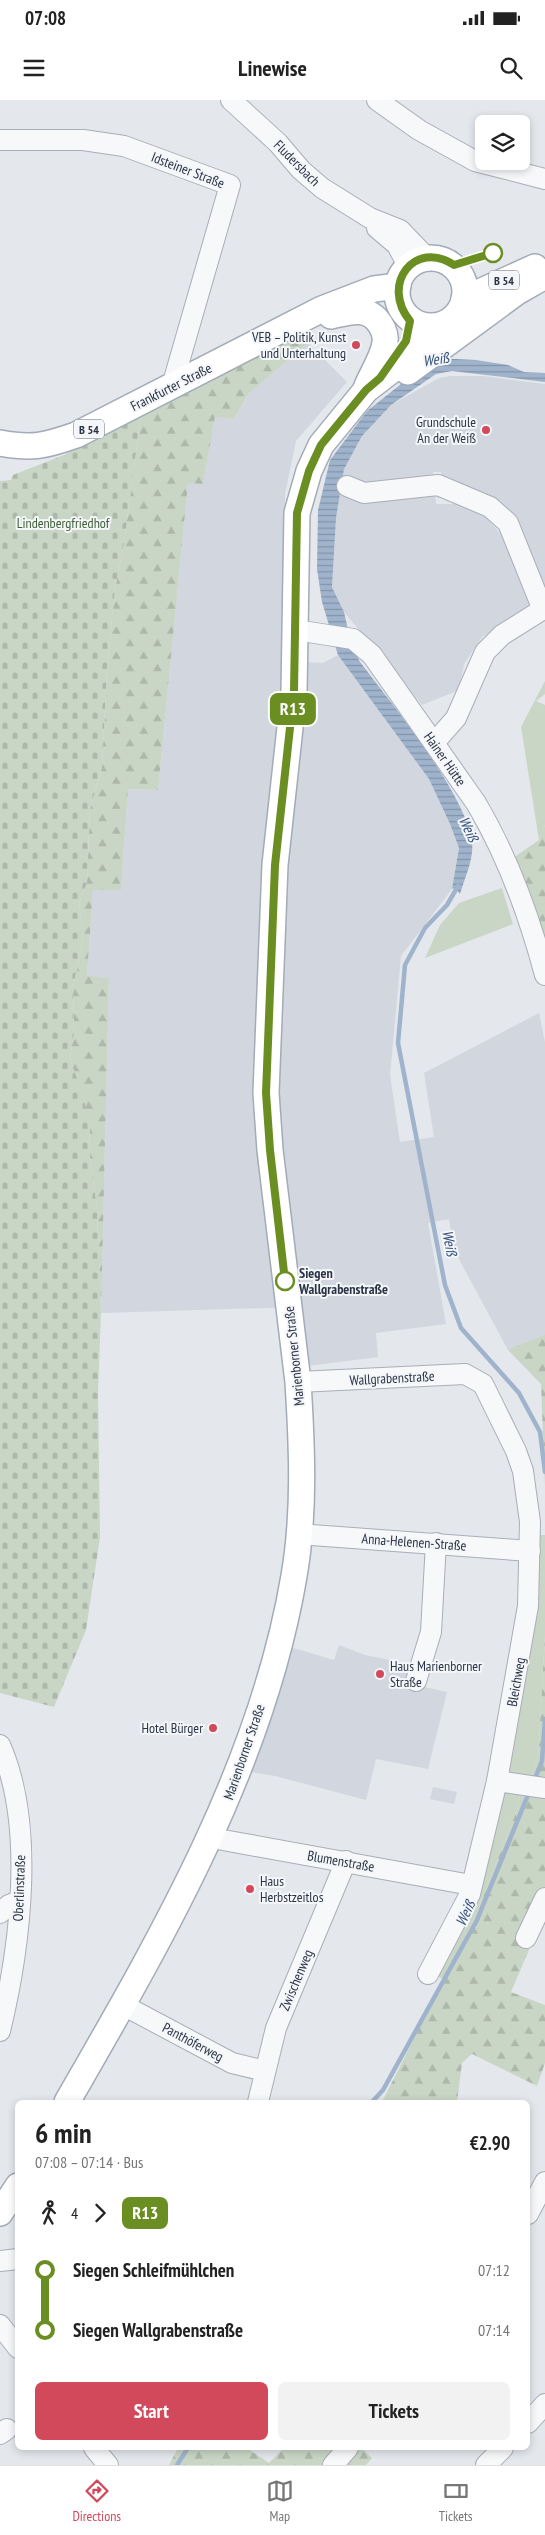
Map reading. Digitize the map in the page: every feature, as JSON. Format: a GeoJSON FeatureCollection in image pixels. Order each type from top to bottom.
{"type":"FeatureCollection","features":[{"type":"Feature","properties":{"kind":"main road","name":"B 54"},"geometry":{"type":"LineString","coordinates":[[460,280],[545,254]]}},
{"type":"Feature","properties":{"kind":"main road","name":"B 54"},"geometry":{"type":"LineString","coordinates":[[443,259],[460,280],[460,311],[452,319],[440,325],[412,294],[443,259]]}},
{"type":"Feature","properties":{"kind":"main road","name":"B 54"},"geometry":{"type":"LineString","coordinates":[[460,280],[545,263]]}},
{"type":"Feature","properties":{"kind":"main road"},"geometry":{"type":"LineString","coordinates":[[369,388],[407,373],[517,292],[545,276]]}},
{"type":"Feature","properties":{"kind":"main road","name":"Frankfurter Straße"},"geometry":{"type":"LineString","coordinates":[[0,443],[24,448],[50,445],[76,435],[336,303],[374,289],[412,294]]}},
{"type":"Feature","properties":{"kind":"main road","name":"Marienborner Straße"},"geometry":{"type":"LineString","coordinates":[[68,2100],[123,2005],[211,1836],[241,1765],[279,1646],[295,1574],[301,1456],[298,1382],[271,1159],[266,1093],[275,865],[294,691],[297,513],[309,471],[321,445],[369,388],[413,354],[412,294]]}},
{"type":"Feature","properties":{"kind":"main road"},"geometry":{"type":"LineString","coordinates":[[294,323],[356,310],[376,318],[385,334],[385,342],[369,388]]}},
{"type":"Feature","properties":{"kind":"street","name":"Fludersbach"},"geometry":{"type":"LineString","coordinates":[[231,100],[278,143],[301,170],[338,199],[370,218],[400,230],[412,294]]}},
{"type":"Feature","properties":{"kind":"street"},"geometry":{"type":"LineString","coordinates":[[377,100],[419,130],[475,161],[545,179]]}},
{"type":"Feature","properties":{"kind":"street","name":"Idsteiner Straße"},"geometry":{"type":"LineString","coordinates":[[0,140],[74,140],[124,146],[230,185],[172,386]]}},
{"type":"Feature","properties":{"kind":"street"},"geometry":{"type":"LineString","coordinates":[[347,486],[364,493],[438,485],[490,507],[508,522],[544,609],[502,634],[485,652],[456,718],[434,743]]}},
{"type":"Feature","properties":{"kind":"street","name":"Hainer Hütte"},"geometry":{"type":"LineString","coordinates":[[296,630],[324,633],[354,640],[372,655],[476,803],[504,855],[545,975]]}},
{"type":"Feature","properties":{"kind":"street","name":"Wallgrabenstraße"},"geometry":{"type":"LineString","coordinates":[[298,1382],[465,1374],[483,1384]]}},
{"type":"Feature","properties":{"kind":"street","name":"Bleichweg"},"geometry":{"type":"LineString","coordinates":[[428,1974],[470,1894],[497,1781],[528,1606],[530,1522],[523,1471],[516,1451],[483,1384]]}},
{"type":"Feature","properties":{"kind":"street","name":"Anna-Helenen-Straße"},"geometry":{"type":"LineString","coordinates":[[298,1534],[530,1550]]}},
{"type":"Feature","properties":{"kind":"street"},"geometry":{"type":"LineString","coordinates":[[416,1681],[431,1632],[436,1543]]}},
{"type":"Feature","properties":{"kind":"street","name":"Oberlinstraße"},"geometry":{"type":"LineString","coordinates":[[0,2031],[9,1993],[16,1948],[19,1901],[19,1818],[2,1756]]}},
{"type":"Feature","properties":{"kind":"street"},"geometry":{"type":"LineString","coordinates":[[497,1781],[545,1788]]}},
{"type":"Feature","properties":{"kind":"street","name":"Blumenstraße"},"geometry":{"type":"LineString","coordinates":[[211,1836],[223,1840],[471,1885]]}},
{"type":"Feature","properties":{"kind":"street","name":"Zwischenweg"},"geometry":{"type":"LineString","coordinates":[[258,2100],[276,2028],[346,1861]]}},
{"type":"Feature","properties":{"kind":"street"},"geometry":{"type":"LineString","coordinates":[[526,1938],[545,1898]]}},
{"type":"Feature","properties":{"kind":"street"},"geometry":{"type":"LineString","coordinates":[[0,1913],[9,1905],[19,1901]]}},
{"type":"Feature","properties":{"kind":"street","name":"Panthöferweg"},"geometry":{"type":"LineString","coordinates":[[123,2005],[232,2063],[265,2071]]}},
{"type":"Feature","properties":{"kind":"street"},"geometry":{"type":"LineString","coordinates":[[530,2209],[538,2190]]}},
{"type":"Feature","properties":{"kind":"street"},"geometry":{"type":"LineString","coordinates":[[0,2261],[15,2259]]}},
{"type":"Feature","properties":{"kind":"street"},"geometry":{"type":"LineString","coordinates":[[0,2325],[15,2344]]}},
{"type":"Feature","properties":{"kind":"street"},"geometry":{"type":"LineString","coordinates":[[530,2420],[545,2404]]}},
{"type":"Feature","properties":{"kind":"street"},"geometry":{"type":"LineString","coordinates":[[96,2450],[108,2465]]}},
{"type":"Feature","properties":{"kind":"street"},"geometry":{"type":"LineString","coordinates":[[333,2465],[346,2450]]}},
{"type":"Feature","properties":{"kind":"street"},"geometry":{"type":"LineString","coordinates":[[486,2465],[501,2450]]}},
{"type":"Feature","properties":{"kind":"shaded area"},"geometry":{"type":"Polygon","coordinates":[[[308,343],[347,382],[296,441],[285,494],[286,661],[323,663],[338,655],[429,779],[459,848],[452,889],[401,956],[390,1075],[400,1142],[434,1137],[424,1073],[539,1013],[545,1042],[545,1334],[508,1350],[454,1250],[449,1219],[428,1223],[446,1324],[376,1333],[378,1357],[307,1366],[302,1307],[101,1313],[109,978],[87,977],[93,890],[121,889],[128,789],[158,790],[188,483],[203,483],[215,417],[234,419],[248,394],[308,343]]]}},
{"type":"Feature","properties":{"kind":"shaded area"},"geometry":{"type":"Polygon","coordinates":[[[483,376],[545,384],[545,602],[482,637],[464,664],[459,690],[422,705],[344,612],[332,587],[336,518],[344,468],[362,436],[391,405],[439,378],[483,376]],[[433,472],[436,504],[458,504],[487,518],[499,532],[520,528],[511,512],[505,507],[442,478],[441,472],[433,472]]]}},
{"type":"Feature","properties":{"kind":"shaded area"},"geometry":{"type":"Polygon","coordinates":[[[339,1645],[365,1655],[420,1666],[415,1685],[447,1692],[428,1769],[376,1759],[366,1800],[275,1776],[251,1772],[290,1647],[334,1660],[339,1645]]]}},
{"type":"Feature","properties":{"kind":"shaded area"},"geometry":{"type":"Polygon","coordinates":[[[433,1787],[457,1792],[454,1804],[430,1799],[433,1787]]]}},
{"type":"Feature","properties":{"kind":"green space"},"geometry":{"type":"Polygon","coordinates":[[[294,337],[308,343],[248,394],[234,419],[215,417],[203,484],[188,483],[158,790],[128,789],[121,890],[93,890],[87,976],[109,978],[101,1313],[97,1208],[89,1150],[90,1128],[70,1058],[74,1033],[73,987],[83,938],[79,902],[87,883],[90,809],[102,767],[107,670],[115,589],[124,543],[141,414],[294,337]]]}},
{"type":"Feature","properties":{"kind":"green space","name":"Lindenbergfriedhof"},"geometry":{"type":"Polygon","coordinates":[[[141,414],[124,543],[115,589],[107,670],[102,767],[90,809],[87,883],[79,902],[83,938],[73,987],[74,1033],[70,1058],[84,1100],[90,1128],[89,1150],[97,1208],[101,1313],[98,1393],[100,1537],[86,1630],[54,1707],[0,1693],[0,481],[11,480],[13,475],[64,455],[141,414]]]}},
{"type":"Feature","properties":{"kind":"green space"},"geometry":{"type":"Polygon","coordinates":[[[545,681],[545,694],[536,701],[545,705],[545,825],[539,840],[521,727],[545,681]]]}},
{"type":"Feature","properties":{"kind":"green space"},"geometry":{"type":"Polygon","coordinates":[[[545,825],[545,951],[513,858],[539,840],[545,825]]]}},
{"type":"Feature","properties":{"kind":"green space"},"geometry":{"type":"Polygon","coordinates":[[[502,888],[513,924],[425,958],[440,925],[459,903],[502,888]]]}},
{"type":"Feature","properties":{"kind":"green space"},"geometry":{"type":"Polygon","coordinates":[[[545,1334],[545,1486],[541,1384],[508,1350],[545,1334]]]}},
{"type":"Feature","properties":{"kind":"green space"},"geometry":{"type":"Polygon","coordinates":[[[536,1535],[545,1535],[545,1636],[538,1758],[530,1780],[506,1774],[536,1535]]]}},
{"type":"Feature","properties":{"kind":"green space"},"geometry":{"type":"Polygon","coordinates":[[[545,1636],[545,1912],[511,1992],[545,2005],[545,2063],[537,2086],[472,2054],[462,2063],[457,2100],[383,2100],[473,1922],[517,1810],[521,1791],[530,1780],[538,1758],[545,1636]]]}},
{"type":"Feature","properties":{"kind":"green space"},"geometry":{"type":"Polygon","coordinates":[[[500,1791],[521,1791],[517,1810],[473,1922],[443,1979],[432,1974],[500,1791]]]}},
{"type":"Feature","properties":{"kind":"green space"},"geometry":{"type":"Polygon","coordinates":[[[177,2450],[250,2450],[269,2463],[282,2450],[363,2450],[372,2458],[366,2465],[169,2465],[177,2450]]]}},
{"type":"Feature","properties":{"kind":"water"},"geometry":{"type":"Polygon","coordinates":[[[434,358],[476,360],[508,365],[524,372],[545,373],[545,382],[452,371],[436,374],[391,405],[362,436],[344,469],[336,518],[332,587],[344,612],[352,647],[360,662],[442,774],[466,822],[472,848],[460,894],[455,888],[452,889],[459,848],[450,824],[429,779],[338,655],[322,602],[317,569],[318,510],[330,460],[367,411],[434,358]]]}},
{"type":"Feature","properties":{"kind":"waterway","name":"Weiß"},"geometry":{"type":"LineString","coordinates":[[458,886],[447,905],[425,928],[405,965],[398,1043],[445,1285],[461,1328],[519,1393],[540,1432],[545,1472]]}},
{"type":"Feature","properties":{"kind":"waterway","name":"Weiß"},"geometry":{"type":"LineString","coordinates":[[534,1781],[542,1761],[545,1719]]}},
{"type":"Feature","properties":{"kind":"waterway","name":"Weiß"},"geometry":{"type":"LineString","coordinates":[[374,2100],[383,2090],[477,1920],[530,1790]]}},
{"type":"Feature","properties":{"kind":"waterway","name":"Weiß"},"geometry":{"type":"LineString","coordinates":[[177,2465],[187,2450]]}},
{"type":"Feature","properties":{"kind":"bus line","name":"R13"},"geometry":{"type":"LineString","coordinates":[[285,1281],[270,1150],[266,1093],[275,865],[294,691],[297,513],[309,471],[321,445],[366,390],[380,378],[406,341],[410,321],[400,304],[398,286],[408,266],[416,261],[427,258],[443,259],[454,265],[480,255],[493,253]]}},
{"type":"Feature","properties":{"kind":"place","name":"VEB – Politik, Kunst und Unterhaltung"},"geometry":{"type":"Point","coordinates":[356,345]}},
{"type":"Feature","properties":{"kind":"place","name":"Grundschule An der Weiß"},"geometry":{"type":"Point","coordinates":[486,430]}},
{"type":"Feature","properties":{"kind":"place","name":"Siegen Wallgrabenstraße"},"geometry":{"type":"Point","coordinates":[285,1281]}},
{"type":"Feature","properties":{"kind":"place","name":"Haus Marienborner Straße"},"geometry":{"type":"Point","coordinates":[380,1674]}},
{"type":"Feature","properties":{"kind":"place","name":"Hotel Bürger"},"geometry":{"type":"Point","coordinates":[213,1728]}},
{"type":"Feature","properties":{"kind":"place","name":"Haus Herbstzeitlos"},"geometry":{"type":"Point","coordinates":[250,1889]}}]}
